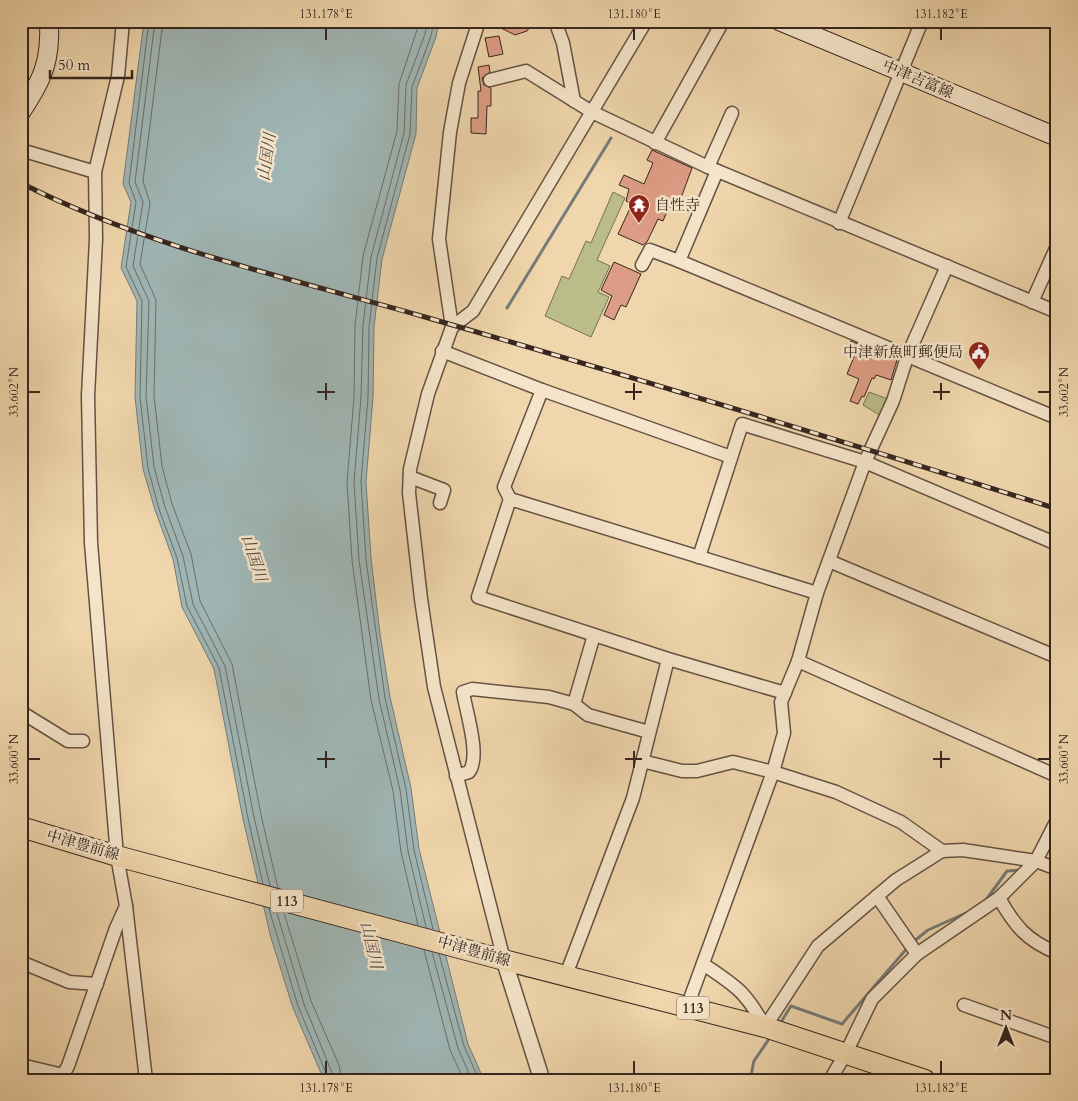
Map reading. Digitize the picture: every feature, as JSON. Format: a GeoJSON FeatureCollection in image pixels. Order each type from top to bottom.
{"type":"FeatureCollection","features":[{"type":"Feature","properties":{"kind":"main road"},"geometry":{"type":"LineString","coordinates":[[21,112],[45,69],[50,46],[49,21]]}},
{"type":"Feature","properties":{"kind":"main road","name":"中津吉富線"},"geometry":{"type":"LineString","coordinates":[[779,21],[1057,136]]}},
{"type":"Feature","properties":{"kind":"main road","name":"中津豊前線"},"geometry":{"type":"LineString","coordinates":[[21,827],[117,856],[458,946],[504,960],[765,1027],[925,1080]]}},
{"type":"Feature","properties":{"kind":"street"},"geometry":{"type":"LineString","coordinates":[[122,21],[118,76],[95,172],[96,239],[88,396],[91,543],[117,856],[126,906],[146,1080]]}},
{"type":"Feature","properties":{"kind":"street"},"geometry":{"type":"LineString","coordinates":[[452,327],[439,238],[450,132],[459,83],[479,21]]}},
{"type":"Feature","properties":{"kind":"street"},"geometry":{"type":"LineString","coordinates":[[555,21],[563,43],[574,101]]}},
{"type":"Feature","properties":{"kind":"street"},"geometry":{"type":"LineString","coordinates":[[542,1080],[504,960],[434,687],[421,599],[409,493],[410,477],[428,394],[452,327],[473,311],[646,21]]}},
{"type":"Feature","properties":{"kind":"street"},"geometry":{"type":"LineString","coordinates":[[655,143],[724,21]]}},
{"type":"Feature","properties":{"kind":"street"},"geometry":{"type":"LineString","coordinates":[[838,224],[922,21]]}},
{"type":"Feature","properties":{"kind":"street"},"geometry":{"type":"LineString","coordinates":[[490,80],[526,71],[592,112],[655,143],[838,224],[947,266],[1057,312]]}},
{"type":"Feature","properties":{"kind":"street"},"geometry":{"type":"LineString","coordinates":[[679,261],[732,113]]}},
{"type":"Feature","properties":{"kind":"street"},"geometry":{"type":"LineString","coordinates":[[21,150],[95,172]]}},
{"type":"Feature","properties":{"kind":"street"},"geometry":{"type":"LineString","coordinates":[[1032,302],[1057,246]]}},
{"type":"Feature","properties":{"kind":"street"},"geometry":{"type":"LineString","coordinates":[[642,265],[650,250],[1057,418]]}},
{"type":"Feature","properties":{"kind":"street"},"geometry":{"type":"LineString","coordinates":[[687,1007],[773,772],[784,733],[781,702],[798,661],[817,593],[864,462],[892,401],[907,357],[947,266]]}},
{"type":"Feature","properties":{"kind":"street"},"geometry":{"type":"LineString","coordinates":[[442,351],[542,390],[731,457]]}},
{"type":"Feature","properties":{"kind":"street"},"geometry":{"type":"LineString","coordinates":[[542,390],[504,487],[510,498],[817,593]]}},
{"type":"Feature","properties":{"kind":"street"},"geometry":{"type":"LineString","coordinates":[[699,557],[742,424],[864,462],[1057,544]]}},
{"type":"Feature","properties":{"kind":"street"},"geometry":{"type":"LineString","coordinates":[[410,477],[444,490],[440,503]]}},
{"type":"Feature","properties":{"kind":"street"},"geometry":{"type":"LineString","coordinates":[[510,498],[478,597],[668,659],[785,692]]}},
{"type":"Feature","properties":{"kind":"street"},"geometry":{"type":"LineString","coordinates":[[829,561],[1057,657]]}},
{"type":"Feature","properties":{"kind":"street"},"geometry":{"type":"LineString","coordinates":[[574,704],[594,635]]}},
{"type":"Feature","properties":{"kind":"street"},"geometry":{"type":"LineString","coordinates":[[566,975],[633,798],[668,659]]}},
{"type":"Feature","properties":{"kind":"street"},"geometry":{"type":"LineString","coordinates":[[798,661],[1057,776]]}},
{"type":"Feature","properties":{"kind":"street"},"geometry":{"type":"LineString","coordinates":[[456,776],[469,772],[473,766],[474,754],[463,692],[472,689],[549,697],[574,704],[588,715],[649,732]]}},
{"type":"Feature","properties":{"kind":"street"},"geometry":{"type":"LineString","coordinates":[[21,712],[68,741],[83,741]]}},
{"type":"Feature","properties":{"kind":"street"},"geometry":{"type":"LineString","coordinates":[[642,761],[682,771],[697,771],[733,762],[773,772],[836,792],[901,822],[942,851]]}},
{"type":"Feature","properties":{"kind":"street"},"geometry":{"type":"LineString","coordinates":[[830,1080],[846,1053],[872,999],[917,954],[999,898],[1036,861],[1057,820]]}},
{"type":"Feature","properties":{"kind":"street"},"geometry":{"type":"LineString","coordinates":[[703,964],[739,988],[751,1002],[765,1027],[818,946],[896,880],[942,851],[963,850],[1036,861],[1057,869]]}},
{"type":"Feature","properties":{"kind":"street"},"geometry":{"type":"LineString","coordinates":[[877,896],[917,954]]}},
{"type":"Feature","properties":{"kind":"street"},"geometry":{"type":"LineString","coordinates":[[999,898],[1014,924],[1032,941],[1057,953]]}},
{"type":"Feature","properties":{"kind":"street"},"geometry":{"type":"LineString","coordinates":[[21,1065],[61,1077],[68,1066],[90,1007],[96,984],[126,906]]}},
{"type":"Feature","properties":{"kind":"street"},"geometry":{"type":"LineString","coordinates":[[21,962],[69,982],[96,984]]}},
{"type":"Feature","properties":{"kind":"street"},"geometry":{"type":"LineString","coordinates":[[964,1005],[1057,1038]]}},
{"type":"Feature","properties":{"kind":"green space"},"geometry":{"type":"Polygon","coordinates":[[[613,192],[625,198],[597,260],[610,266],[598,292],[609,297],[591,337],[545,316],[562,276],[569,279],[586,241],[591,243],[613,192]]]}},
{"type":"Feature","properties":{"kind":"green space"},"geometry":{"type":"Polygon","coordinates":[[[869,392],[888,399],[881,416],[863,405],[869,392]]]}},
{"type":"Feature","properties":{"kind":"water","name":"山国川"},"geometry":{"type":"Polygon","coordinates":[[[144,21],[439,21],[436,37],[417,88],[416,134],[382,259],[374,327],[373,397],[366,482],[371,558],[380,634],[390,697],[411,788],[419,849],[468,1044],[484,1080],[324,1080],[293,1008],[271,938],[243,819],[214,669],[182,607],[173,559],[155,510],[143,469],[135,397],[137,301],[121,268],[131,202],[123,184],[144,21]]]}},
{"type":"Feature","properties":{"kind":"building"},"geometry":{"type":"Polygon","coordinates":[[[487,21],[534,21],[527,31],[515,35],[487,21]]]}},
{"type":"Feature","properties":{"kind":"building"},"geometry":{"type":"Polygon","coordinates":[[[499,36],[503,54],[489,57],[485,38],[499,36]]]}},
{"type":"Feature","properties":{"kind":"building"},"geometry":{"type":"Polygon","coordinates":[[[489,65],[490,72],[482,78],[484,85],[491,88],[491,106],[487,106],[486,134],[471,133],[471,118],[478,118],[478,91],[481,91],[478,67],[489,65]]]}},
{"type":"Feature","properties":{"kind":"building"},"geometry":{"type":"Polygon","coordinates":[[[652,150],[692,168],[681,198],[692,203],[689,211],[678,206],[676,210],[669,207],[663,221],[658,219],[647,242],[643,245],[618,234],[632,204],[626,201],[629,189],[619,185],[624,175],[644,184],[653,163],[647,160],[652,150]]]}},
{"type":"Feature","properties":{"kind":"building"},"geometry":{"type":"Polygon","coordinates":[[[614,262],[641,274],[626,307],[621,305],[614,320],[604,315],[612,296],[601,290],[614,262]]]}},
{"type":"Feature","properties":{"kind":"building"},"geometry":{"type":"Polygon","coordinates":[[[851,341],[897,360],[891,380],[876,375],[874,379],[872,378],[864,397],[862,396],[858,404],[850,401],[859,379],[847,374],[856,352],[848,350],[851,341]]]}},
{"type":"Feature","properties":{"kind":"waterway"},"geometry":{"type":"LineString","coordinates":[[507,308],[611,138]]}},
{"type":"Feature","properties":{"kind":"waterway"},"geometry":{"type":"LineString","coordinates":[[986,900],[1007,871],[1020,870]]}},
{"type":"Feature","properties":{"kind":"waterway"},"geometry":{"type":"LineString","coordinates":[[913,942],[928,930],[966,913]]}},
{"type":"Feature","properties":{"kind":"waterway"},"geometry":{"type":"LineString","coordinates":[[781,1022],[791,1006],[842,1024],[909,946]]}},
{"type":"Feature","properties":{"kind":"waterway"},"geometry":{"type":"LineString","coordinates":[[750,1080],[754,1061],[769,1039]]}},
{"type":"Feature","properties":{"kind":"railway"},"geometry":{"type":"LineString","coordinates":[[21,183],[69,206],[168,243],[583,363],[1057,509]]}},
{"type":"Feature","properties":{"kind":"place","name":"自性寺"},"geometry":{"type":"Point","coordinates":[639,224]}},
{"type":"Feature","properties":{"kind":"place","name":"中津新魚町郵便局"},"geometry":{"type":"Point","coordinates":[979,371]}}]}
